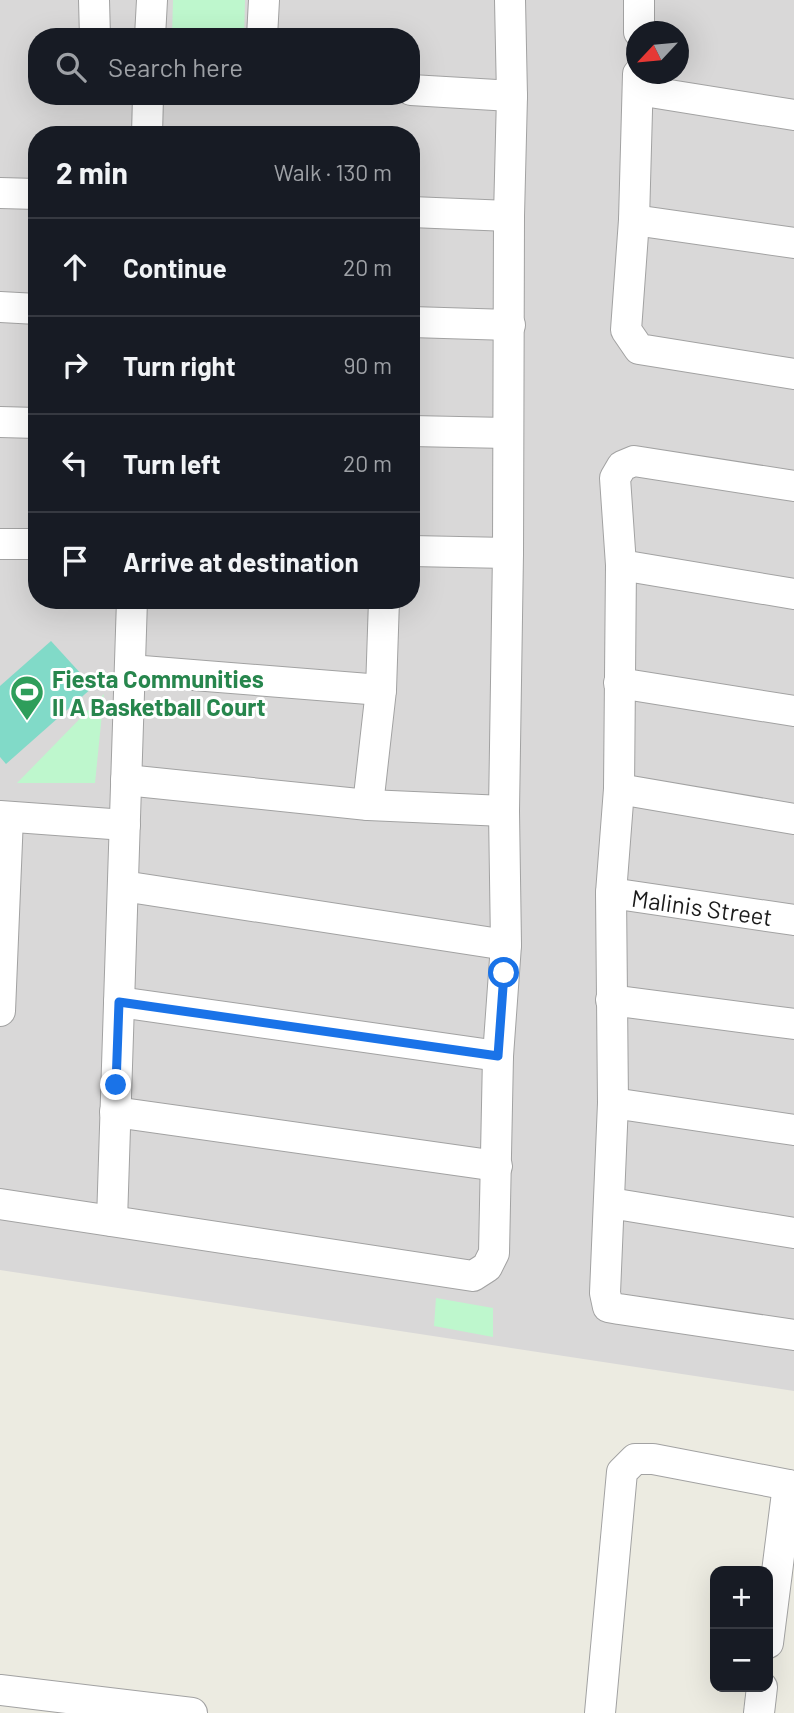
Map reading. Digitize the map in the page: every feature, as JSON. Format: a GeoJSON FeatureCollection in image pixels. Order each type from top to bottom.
{"type":"FeatureCollection","features":[{"type":"Feature","properties":{"kind":"street"},"geometry":{"type":"LineString","coordinates":[[94,0],[95,28]]}},
{"type":"Feature","properties":{"kind":"street"},"geometry":{"type":"LineString","coordinates":[[150,28],[152,0]]}},
{"type":"Feature","properties":{"kind":"street"},"geometry":{"type":"LineString","coordinates":[[262,28],[264,0]]}},
{"type":"Feature","properties":{"kind":"street"},"geometry":{"type":"LineString","coordinates":[[0,1204],[473,1276],[487,1267],[494,1253],[498,1056],[506,945],[504,811],[512,96],[510,0]]}},
{"type":"Feature","properties":{"kind":"street"},"geometry":{"type":"LineString","coordinates":[[639,0],[639,21]]}},
{"type":"Feature","properties":{"kind":"street"},"geometry":{"type":"LineString","coordinates":[[638,84],[634,220],[626,330],[639,349],[794,374]]}},
{"type":"Feature","properties":{"kind":"street"},"geometry":{"type":"LineString","coordinates":[[647,84],[794,115]]}},
{"type":"Feature","properties":{"kind":"street"},"geometry":{"type":"LineString","coordinates":[[420,91],[512,96]]}},
{"type":"Feature","properties":{"kind":"street"},"geometry":{"type":"LineString","coordinates":[[147,126],[148,105]]}},
{"type":"Feature","properties":{"kind":"street"},"geometry":{"type":"LineString","coordinates":[[0,192],[28,194]]}},
{"type":"Feature","properties":{"kind":"street"},"geometry":{"type":"LineString","coordinates":[[420,212],[509,216]]}},
{"type":"Feature","properties":{"kind":"street"},"geometry":{"type":"LineString","coordinates":[[634,220],[794,243]]}},
{"type":"Feature","properties":{"kind":"street"},"geometry":{"type":"LineString","coordinates":[[0,307],[28,309]]}},
{"type":"Feature","properties":{"kind":"street"},"geometry":{"type":"LineString","coordinates":[[420,322],[510,325]]}},
{"type":"Feature","properties":{"kind":"street"},"geometry":{"type":"LineString","coordinates":[[0,422],[28,423]]}},
{"type":"Feature","properties":{"kind":"street"},"geometry":{"type":"LineString","coordinates":[[420,431],[507,433]]}},
{"type":"Feature","properties":{"kind":"street"},"geometry":{"type":"LineString","coordinates":[[794,486],[634,461],[622,466],[615,478],[621,565],[619,789],[611,893],[613,1103],[605,1293],[608,1307],[794,1335]]}},
{"type":"Feature","properties":{"kind":"street"},"geometry":{"type":"LineString","coordinates":[[0,544],[28,544]]}},
{"type":"Feature","properties":{"kind":"street"},"geometry":{"type":"LineString","coordinates":[[420,551],[508,553]]}},
{"type":"Feature","properties":{"kind":"street"},"geometry":{"type":"LineString","coordinates":[[621,565],[794,594]]}},
{"type":"Feature","properties":{"kind":"street"},"geometry":{"type":"LineString","coordinates":[[112,1221],[132,609]]}},
{"type":"Feature","properties":{"kind":"street"},"geometry":{"type":"LineString","coordinates":[[368,805],[381,690],[384,609]]}},
{"type":"Feature","properties":{"kind":"street"},"geometry":{"type":"LineString","coordinates":[[130,670],[381,690]]}},
{"type":"Feature","properties":{"kind":"street"},"geometry":{"type":"LineString","coordinates":[[620,683],[794,711]]}},
{"type":"Feature","properties":{"kind":"street"},"geometry":{"type":"LineString","coordinates":[[127,780],[368,805],[504,811]]}},
{"type":"Feature","properties":{"kind":"street"},"geometry":{"type":"LineString","coordinates":[[619,789],[794,819]]}},
{"type":"Feature","properties":{"kind":"street"},"geometry":{"type":"LineString","coordinates":[[0,1011],[4,817],[125,825]]}},
{"type":"Feature","properties":{"kind":"street"},"geometry":{"type":"LineString","coordinates":[[123,886],[506,945]]}},
{"type":"Feature","properties":{"kind":"street","name":"Malinis Street"},"geometry":{"type":"LineString","coordinates":[[611,893],[794,920]]}},
{"type":"Feature","properties":{"kind":"street"},"geometry":{"type":"LineString","coordinates":[[611,1000],[794,1024]]}},
{"type":"Feature","properties":{"kind":"street"},"geometry":{"type":"LineString","coordinates":[[119,1002],[498,1056]]}},
{"type":"Feature","properties":{"kind":"street"},"geometry":{"type":"LineString","coordinates":[[613,1103],[794,1130]]}},
{"type":"Feature","properties":{"kind":"street"},"geometry":{"type":"LineString","coordinates":[[116,1112],[496,1166]]}},
{"type":"Feature","properties":{"kind":"street"},"geometry":{"type":"LineString","coordinates":[[610,1203],[794,1233]]}},
{"type":"Feature","properties":{"kind":"street"},"geometry":{"type":"LineString","coordinates":[[600,1713],[622,1472],[635,1459],[653,1459],[791,1486],[770,1629]]}},
{"type":"Feature","properties":{"kind":"street"},"geometry":{"type":"LineString","coordinates":[[0,1690],[192,1713]]}},
{"type":"Feature","properties":{"kind":"street"},"geometry":{"type":"LineString","coordinates":[[759,1713],[761,1692]]}},
{"type":"Feature","properties":{"kind":"shaded area"},"geometry":{"type":"Polygon","coordinates":[[[0,0],[794,0],[794,1391],[0,1270],[0,0]]]}},
{"type":"Feature","properties":{"kind":"shaded area","name":"Fiesta Communities II A Basketball Court"},"geometry":{"type":"Polygon","coordinates":[[[51,641],[93,687],[6,764],[0,757],[0,686],[51,641]]]}},
{"type":"Feature","properties":{"kind":"green space"},"geometry":{"type":"Polygon","coordinates":[[[173,0],[245,0],[244,28],[172,28],[173,0]]]}},
{"type":"Feature","properties":{"kind":"green space"},"geometry":{"type":"Polygon","coordinates":[[[104,694],[95,783],[17,783],[104,694]]]}},
{"type":"Feature","properties":{"kind":"green space"},"geometry":{"type":"Polygon","coordinates":[[[436,1298],[493,1308],[493,1337],[434,1326],[436,1298]]]}},
{"type":"Feature","properties":{"kind":"place","name":"Fiesta Communities II A Basketball Court"},"geometry":{"type":"Point","coordinates":[27,722]}},
{"type":"Feature","properties":{"kind":"route"},"geometry":{"type":"LineString","coordinates":[[116,1085],[119,1002],[498,1056],[504,973]]}}]}
